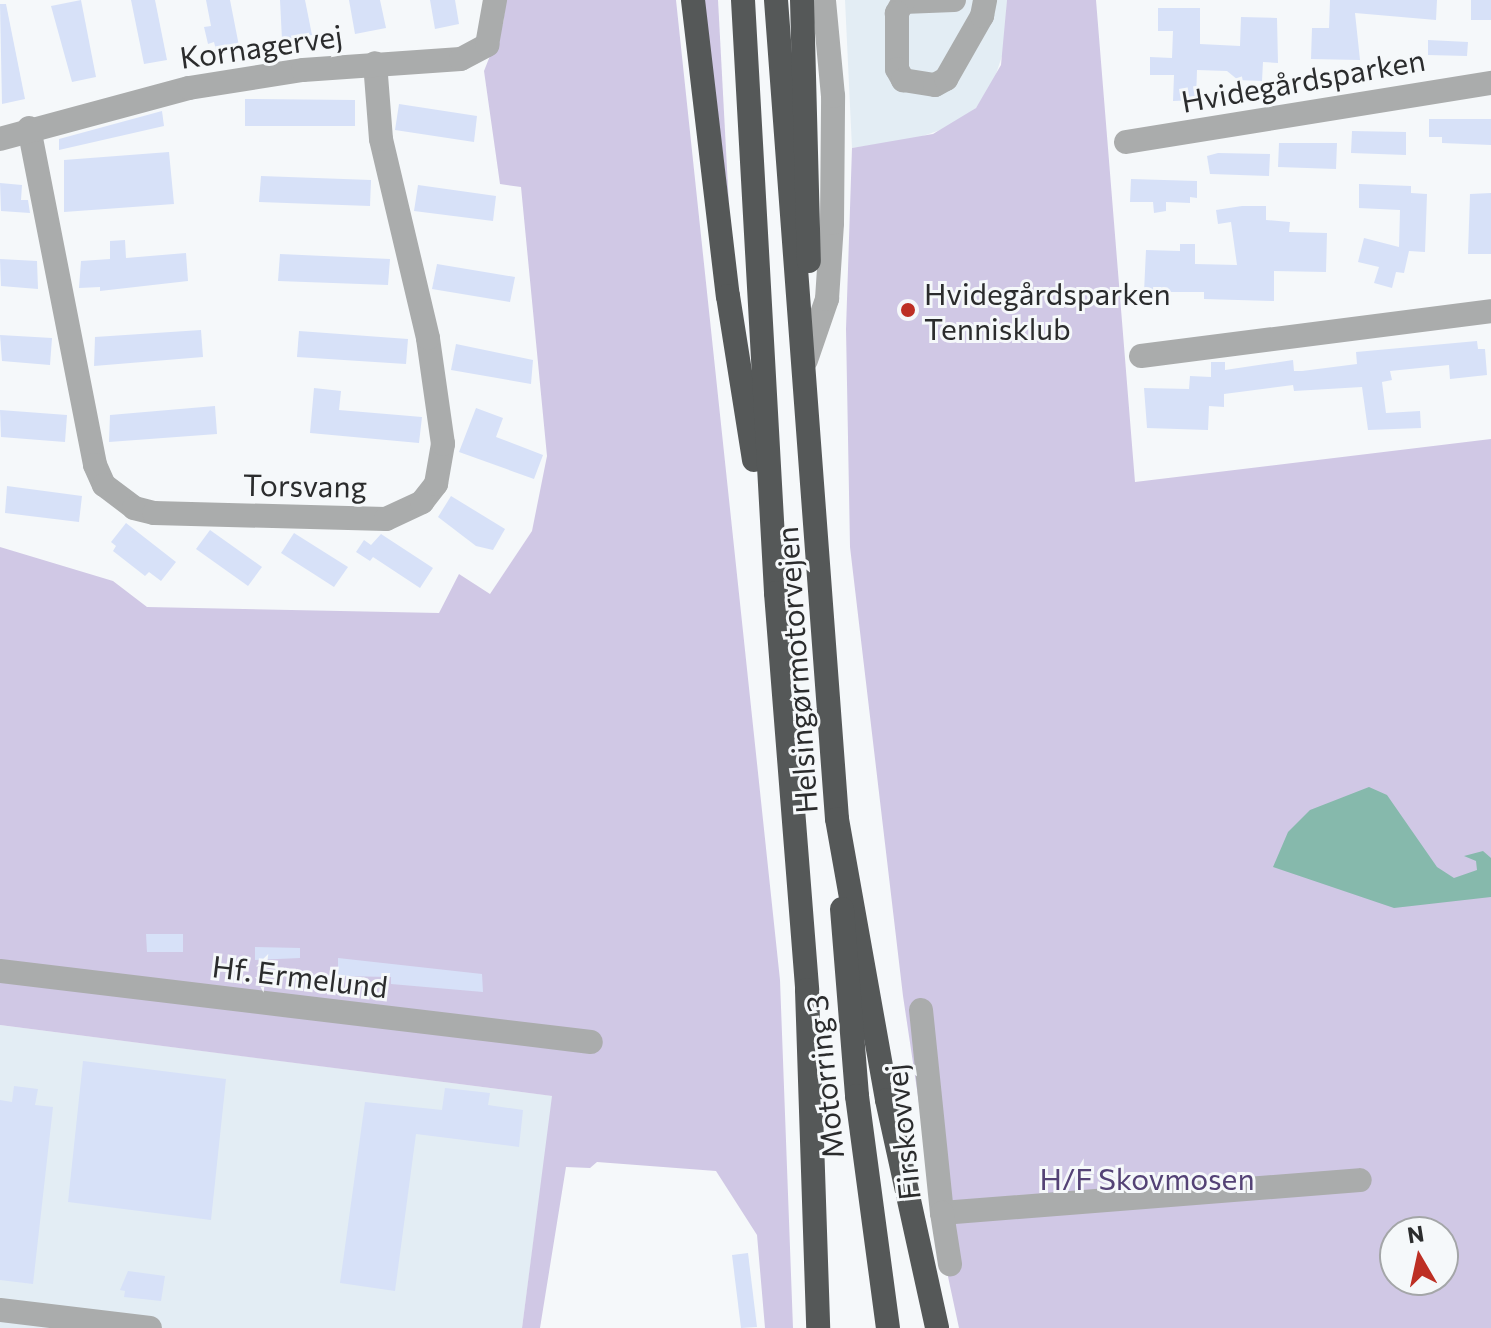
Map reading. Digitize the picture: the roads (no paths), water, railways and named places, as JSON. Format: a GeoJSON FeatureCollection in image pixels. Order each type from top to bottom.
{"type":"FeatureCollection","features":[{"type":"Feature","properties":{"kind":"highway"},"geometry":{"type":"LineString","coordinates":[[693,0],[728,296],[776,593]]}},
{"type":"Feature","properties":{"kind":"highway","name":"Helsingørmotorvejen"},"geometry":{"type":"LineString","coordinates":[[743,0],[776,593],[807,990],[818,1328]]}},
{"type":"Feature","properties":{"kind":"highway","name":"Helsingørmotorvejen"},"geometry":{"type":"LineString","coordinates":[[776,0],[806,360],[837,819],[887,1100],[937,1328]]}},
{"type":"Feature","properties":{"kind":"highway"},"geometry":{"type":"LineString","coordinates":[[802,0],[811,204],[806,360]]}},
{"type":"Feature","properties":{"kind":"highway","name":"Motorring 3"},"geometry":{"type":"LineString","coordinates":[[837,819],[848,1012],[888,1328]]}},
{"type":"Feature","properties":{"kind":"street","name":"Kornagervej"},"geometry":{"type":"LineString","coordinates":[[0,139],[29,128],[179,89],[375,63],[475,54],[490,36],[495,0]]}},
{"type":"Feature","properties":{"kind":"street"},"geometry":{"type":"LineString","coordinates":[[806,360],[827,299],[832,223],[833,96],[824,0]]}},
{"type":"Feature","properties":{"kind":"street"},"geometry":{"type":"LineString","coordinates":[[954,0],[903,2],[897,13],[897,69],[903,80],[935,85],[946,79],[982,16],[985,0]]}},
{"type":"Feature","properties":{"kind":"street","name":"Torsvang"},"geometry":{"type":"LineString","coordinates":[[29,128],[95,465],[104,485],[134,508],[154,513],[386,519],[422,502],[436,484],[443,430],[428,338],[381,139],[375,63]]}},
{"type":"Feature","properties":{"kind":"street","name":"Hvidegårdsparken"},"geometry":{"type":"LineString","coordinates":[[1126,142],[1491,83]]}},
{"type":"Feature","properties":{"kind":"street"},"geometry":{"type":"LineString","coordinates":[[1141,356],[1491,311]]}},
{"type":"Feature","properties":{"kind":"street","name":"Hf. Ermelund"},"geometry":{"type":"LineString","coordinates":[[0,971],[591,1042]]}},
{"type":"Feature","properties":{"kind":"street","name":"Firskovvej"},"geometry":{"type":"LineString","coordinates":[[921,1010],[942,1213],[1360,1180]]}},
{"type":"Feature","properties":{"kind":"street"},"geometry":{"type":"LineString","coordinates":[[942,1213],[950,1264]]}},
{"type":"Feature","properties":{"kind":"street"},"geometry":{"type":"LineString","coordinates":[[0,1310],[150,1328]]}},
{"type":"Feature","properties":{"kind":"place","name":"Hvidegårdsparken Tennisklub"},"geometry":{"type":"Point","coordinates":[908,310]}},
{"type":"Feature","properties":{"kind":"park label","name":"H/F Skovmosen"},"geometry":{"type":"Point","coordinates":[1147,1178]}}]}
